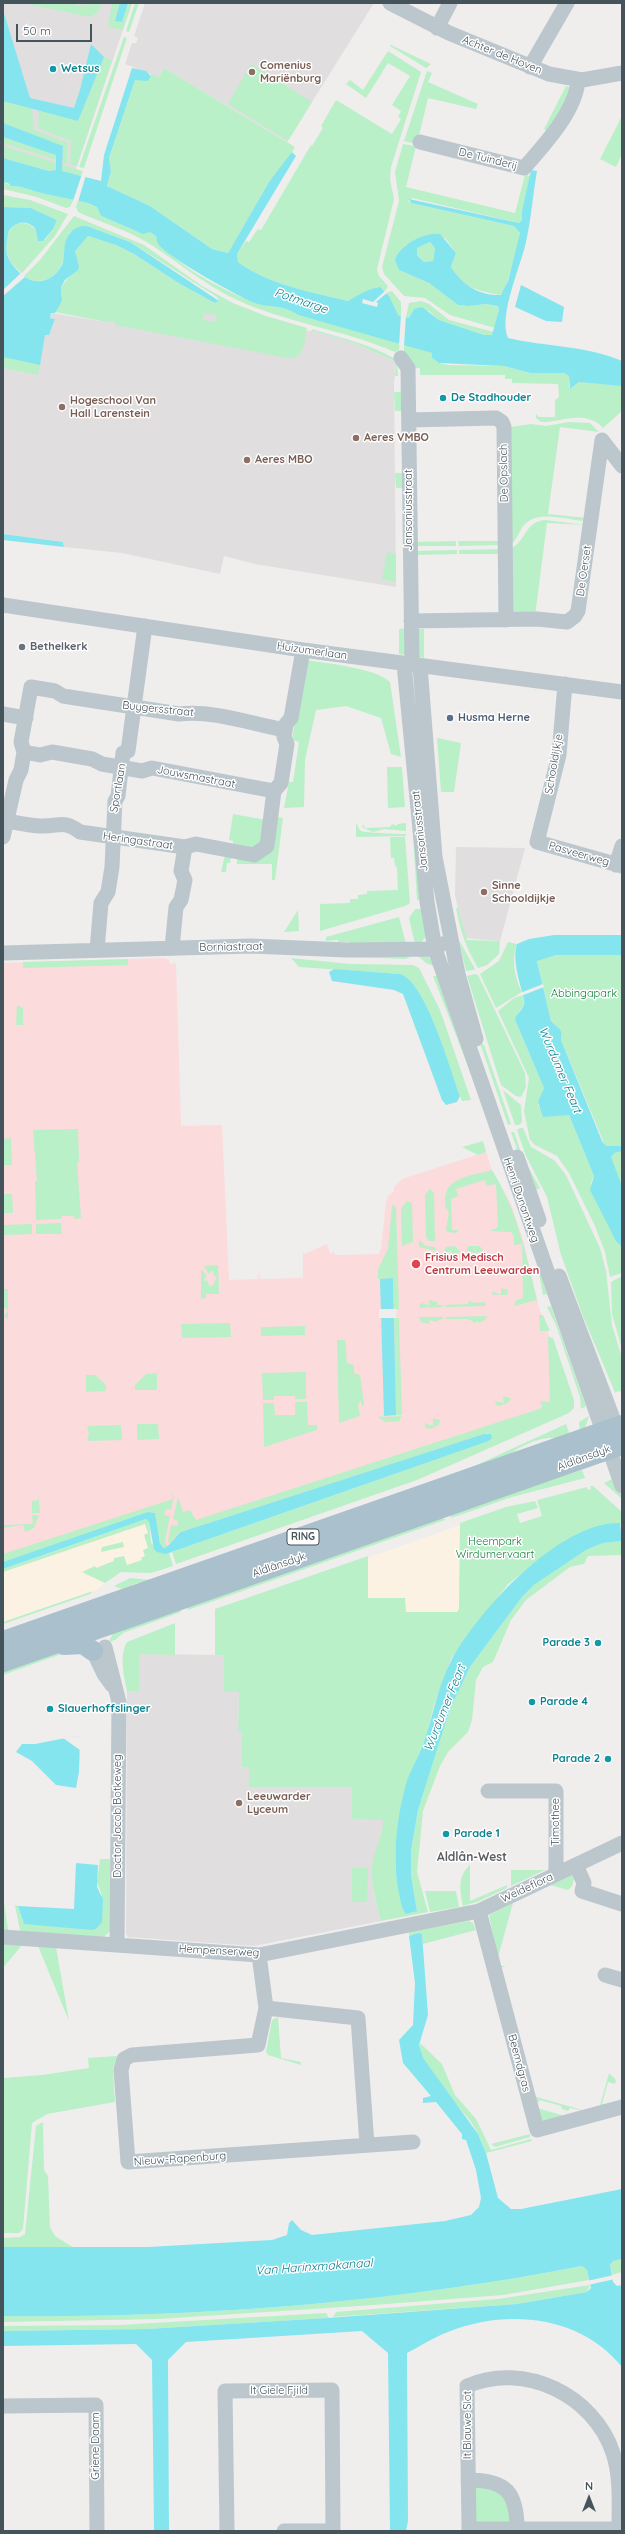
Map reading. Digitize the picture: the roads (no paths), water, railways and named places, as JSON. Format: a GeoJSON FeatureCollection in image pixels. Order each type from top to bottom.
{"type":"FeatureCollection","features":[{"type":"Feature","properties":{"kind":"main road","name":"Aldlânsdyk"},"geometry":{"type":"LineString","coordinates":[[3,1641],[127,1598],[616,1437]]}},
{"type":"Feature","properties":{"kind":"main road","name":"Aldlânsdyk"},"geometry":{"type":"LineString","coordinates":[[3,1662],[114,1623],[616,1437]]}},
{"type":"Feature","properties":{"kind":"main road"},"geometry":{"type":"LineString","coordinates":[[106,1589],[127,1598]]}},
{"type":"Feature","properties":{"kind":"main road"},"geometry":{"type":"LineString","coordinates":[[54,1644],[83,1644],[99,1649],[114,1623]]}},
{"type":"Feature","properties":{"kind":"street","name":"Achter de Hoven"},"geometry":{"type":"LineString","coordinates":[[390,3],[437,28],[530,67],[562,78],[578,80],[622,73]]}},
{"type":"Feature","properties":{"kind":"street"},"geometry":{"type":"LineString","coordinates":[[437,28],[450,3]]}},
{"type":"Feature","properties":{"kind":"street"},"geometry":{"type":"LineString","coordinates":[[530,67],[567,3]]}},
{"type":"Feature","properties":{"kind":"street","name":"De Tuinderij"},"geometry":{"type":"LineString","coordinates":[[420,142],[524,168],[564,117],[577,89],[578,80]]}},
{"type":"Feature","properties":{"kind":"street","name":"Jansoniusstraat"},"geometry":{"type":"LineString","coordinates":[[401,358],[408,368],[412,665],[428,906],[435,949]]}},
{"type":"Feature","properties":{"kind":"street","name":"De Opslach"},"geometry":{"type":"LineString","coordinates":[[409,420],[496,418],[502,422],[504,427],[506,620]]}},
{"type":"Feature","properties":{"kind":"street","name":"De Oerset"},"geometry":{"type":"LineString","coordinates":[[506,620],[537,619],[567,622],[576,616],[597,485],[602,440],[622,468]]}},
{"type":"Feature","properties":{"kind":"street","name":"De Oerset"},"geometry":{"type":"LineString","coordinates":[[597,485],[604,472],[613,468],[622,468]]}},
{"type":"Feature","properties":{"kind":"street","name":"Huizumerlaan"},"geometry":{"type":"LineString","coordinates":[[3,605],[303,650],[622,692]]}},
{"type":"Feature","properties":{"kind":"street"},"geometry":{"type":"LineString","coordinates":[[411,621],[506,620]]}},
{"type":"Feature","properties":{"kind":"street","name":"Sportlaan"},"geometry":{"type":"LineString","coordinates":[[97,950],[101,903],[108,892],[114,837],[113,819],[123,768],[124,753],[128,751],[145,626]]}},
{"type":"Feature","properties":{"kind":"street"},"geometry":{"type":"LineString","coordinates":[[274,791],[281,783],[287,744],[285,730],[291,718],[303,650]]}},
{"type":"Feature","properties":{"kind":"street","name":"Jansoniusstraat"},"geometry":{"type":"LineString","coordinates":[[412,665],[430,826],[448,931]]}},
{"type":"Feature","properties":{"kind":"street","name":"Schooldijkje"},"geometry":{"type":"LineString","coordinates":[[537,842],[558,755],[565,684]]}},
{"type":"Feature","properties":{"kind":"street","name":"Buygersstraat"},"geometry":{"type":"LineString","coordinates":[[26,718],[31,687],[55,691],[63,696],[134,707],[230,718],[285,730]]}},
{"type":"Feature","properties":{"kind":"street"},"geometry":{"type":"LineString","coordinates":[[3,714],[26,718],[21,742],[24,752],[8,794],[7,821],[3,837]]}},
{"type":"Feature","properties":{"kind":"street","name":"Jouwsmastraat"},"geometry":{"type":"LineString","coordinates":[[24,752],[65,754],[92,759],[102,764],[123,768],[142,770],[152,768],[195,775],[208,780],[274,791]]}},
{"type":"Feature","properties":{"kind":"street","name":"Heringastraat"},"geometry":{"type":"LineString","coordinates":[[7,821],[43,827],[54,824],[72,826],[80,832],[184,847],[196,844],[254,855],[267,846],[274,791]]}},
{"type":"Feature","properties":{"kind":"street","name":"Pasveerweg"},"geometry":{"type":"LineString","coordinates":[[537,842],[619,865]]}},
{"type":"Feature","properties":{"kind":"street"},"geometry":{"type":"LineString","coordinates":[[619,865],[622,846]]}},
{"type":"Feature","properties":{"kind":"street"},"geometry":{"type":"LineString","coordinates":[[172,948],[176,907],[182,900],[184,880],[181,871],[184,847]]}},
{"type":"Feature","properties":{"kind":"street"},"geometry":{"type":"LineString","coordinates":[[435,949],[445,942],[448,931]]}},
{"type":"Feature","properties":{"kind":"street","name":"Henri Dunantweg"},"geometry":{"type":"LineString","coordinates":[[448,931],[466,1008],[480,1053],[616,1437]]}},
{"type":"Feature","properties":{"kind":"street","name":"Borniastraat"},"geometry":{"type":"LineString","coordinates":[[3,953],[251,946],[347,950],[435,949]]}},
{"type":"Feature","properties":{"kind":"street","name":"Henri Dunantweg"},"geometry":{"type":"LineString","coordinates":[[435,949],[616,1437]]}},
{"type":"Feature","properties":{"kind":"street"},"geometry":{"type":"LineString","coordinates":[[616,1437],[622,1486]]}},
{"type":"Feature","properties":{"kind":"street","name":"Doctor Jacob Botkeweg"},"geometry":{"type":"LineString","coordinates":[[99,1649],[104,1674],[114,1687],[119,1702],[117,1945]]}},
{"type":"Feature","properties":{"kind":"street","name":"Timothee"},"geometry":{"type":"LineString","coordinates":[[488,1791],[556,1791],[556,1874]]}},
{"type":"Feature","properties":{"kind":"street","name":"Weideflora"},"geometry":{"type":"LineString","coordinates":[[479,1911],[622,1843]]}},
{"type":"Feature","properties":{"kind":"street"},"geometry":{"type":"LineString","coordinates":[[576,1865],[584,1883],[582,1891],[622,1904]]}},
{"type":"Feature","properties":{"kind":"street","name":"Hempenserweg"},"geometry":{"type":"LineString","coordinates":[[3,1937],[259,1955],[479,1911]]}},
{"type":"Feature","properties":{"kind":"street","name":"Beemdgras"},"geometry":{"type":"LineString","coordinates":[[479,1911],[537,2130],[622,2107]]}},
{"type":"Feature","properties":{"kind":"street","name":"Nieuw-Rapenburg"},"geometry":{"type":"LineString","coordinates":[[259,1955],[266,2008],[258,2045],[132,2055],[124,2059],[121,2070],[128,2162],[413,2142]]}},
{"type":"Feature","properties":{"kind":"street"},"geometry":{"type":"LineString","coordinates":[[605,1975],[622,1980]]}},
{"type":"Feature","properties":{"kind":"street"},"geometry":{"type":"LineString","coordinates":[[266,2008],[358,2018],[367,2145]]}},
{"type":"Feature","properties":{"kind":"street","name":"It Blauwe Slot"},"geometry":{"type":"LineString","coordinates":[[504,2378],[524,2379],[543,2384],[562,2392],[580,2404],[593,2418],[606,2438],[618,2470],[621,2528],[466,2530],[468,2480],[467,2386],[483,2380],[504,2378]]}},
{"type":"Feature","properties":{"kind":"street","name":"It Giele Fjild"},"geometry":{"type":"LineString","coordinates":[[227,2531],[225,2391],[332,2390],[334,2531],[284,2531]]}},
{"type":"Feature","properties":{"kind":"street","name":"Griene Daam"},"geometry":{"type":"LineString","coordinates":[[3,2406],[96,2405],[96,2531]]}},
{"type":"Feature","properties":{"kind":"street"},"geometry":{"type":"LineString","coordinates":[[468,2480],[496,2482],[508,2491],[516,2506],[511,2529]]}},
{"type":"Feature","properties":{"kind":"water"},"geometry":{"type":"Polygon","coordinates":[[[120,3],[128,3],[122,22],[115,21],[120,3]]]}},
{"type":"Feature","properties":{"kind":"water"},"geometry":{"type":"Polygon","coordinates":[[[3,10],[30,98],[74,108],[91,44],[104,57],[78,121],[3,101],[3,10]]]}},
{"type":"Feature","properties":{"kind":"water","name":"Potmarge"},"geometry":{"type":"Polygon","coordinates":[[[132,68],[146,71],[151,76],[148,81],[135,80],[109,158],[111,171],[107,186],[150,206],[212,249],[228,253],[269,182],[292,152],[296,156],[237,254],[238,262],[263,277],[291,287],[348,301],[367,291],[380,287],[389,296],[398,315],[409,318],[414,309],[422,307],[439,320],[484,335],[492,335],[499,310],[498,306],[486,304],[469,306],[458,305],[429,283],[399,270],[395,260],[402,249],[413,241],[427,235],[440,234],[456,253],[451,267],[466,284],[486,294],[501,295],[508,281],[520,233],[514,226],[411,203],[409,199],[519,223],[522,220],[522,211],[531,170],[537,171],[526,242],[508,304],[506,328],[508,338],[580,349],[622,361],[622,386],[579,382],[570,389],[569,376],[564,373],[530,373],[504,366],[439,363],[432,358],[432,353],[298,315],[292,311],[280,307],[252,302],[185,265],[162,248],[157,242],[156,236],[150,232],[143,234],[101,216],[97,207],[90,204],[45,194],[22,187],[11,186],[8,183],[3,182],[3,158],[49,171],[56,170],[56,155],[3,137],[3,123],[63,146],[62,171],[101,181],[104,155],[132,68]],[[430,242],[417,248],[417,255],[424,262],[433,261],[435,248],[430,242]]]}},
{"type":"Feature","properties":{"kind":"water"},"geometry":{"type":"Polygon","coordinates":[[[3,207],[31,208],[57,220],[53,229],[43,241],[38,241],[35,228],[32,225],[18,223],[9,230],[6,247],[8,257],[18,271],[28,279],[41,281],[55,275],[63,262],[65,243],[68,236],[76,228],[87,226],[130,242],[219,301],[215,303],[180,284],[134,254],[116,245],[88,236],[75,251],[79,266],[78,270],[65,280],[61,287],[62,301],[55,313],[51,313],[50,318],[55,319],[49,335],[45,335],[40,365],[3,357],[3,207]]]}},
{"type":"Feature","properties":{"kind":"water"},"geometry":{"type":"Polygon","coordinates":[[[521,285],[564,307],[562,322],[546,321],[515,307],[521,285]]]}},
{"type":"Feature","properties":{"kind":"water"},"geometry":{"type":"Polygon","coordinates":[[[3,534],[63,542],[64,547],[3,540],[3,534]]]}},
{"type":"Feature","properties":{"kind":"water","name":"Wurdumer Feart"},"geometry":{"type":"Polygon","coordinates":[[[554,935],[622,935],[622,955],[556,955],[537,961],[551,1021],[562,1033],[561,1040],[602,1141],[606,1146],[622,1146],[622,1151],[614,1153],[611,1157],[622,1186],[622,1247],[616,1241],[590,1190],[594,1176],[569,1115],[543,1117],[538,1102],[544,1088],[515,1018],[524,1005],[517,971],[515,952],[517,944],[529,939],[554,935]]]}},
{"type":"Feature","properties":{"kind":"water"},"geometry":{"type":"Polygon","coordinates":[[[334,969],[400,974],[410,980],[428,1009],[436,1028],[460,1096],[457,1102],[446,1105],[442,1100],[403,994],[394,990],[332,981],[329,972],[334,969]]]}},
{"type":"Feature","properties":{"kind":"water"},"geometry":{"type":"Polygon","coordinates":[[[393,1278],[396,1415],[384,1416],[380,1279],[393,1278]]]}},
{"type":"Feature","properties":{"kind":"water"},"geometry":{"type":"Polygon","coordinates":[[[484,1434],[491,1434],[492,1438],[489,1441],[166,1554],[157,1552],[154,1549],[149,1522],[146,1519],[3,1569],[3,1562],[148,1512],[155,1513],[160,1544],[164,1548],[169,1545],[181,1532],[484,1434]]]}},
{"type":"Feature","properties":{"kind":"water","name":"Wurdumer Feart"},"geometry":{"type":"Polygon","coordinates":[[[620,1523],[622,1541],[603,1543],[586,1550],[534,1585],[522,1597],[470,1667],[450,1709],[418,1810],[411,1851],[411,1875],[417,1911],[406,1914],[402,1906],[398,1889],[395,1863],[396,1836],[400,1810],[406,1784],[424,1742],[447,1668],[481,1617],[501,1594],[524,1572],[548,1552],[572,1537],[597,1526],[620,1523]]]}},
{"type":"Feature","properties":{"kind":"water"},"geometry":{"type":"Polygon","coordinates":[[[76,1736],[80,1738],[79,1772],[76,1788],[56,1785],[32,1761],[16,1752],[22,1744],[35,1744],[76,1736]]]}},
{"type":"Feature","properties":{"kind":"water"},"geometry":{"type":"Polygon","coordinates":[[[76,1863],[98,1865],[97,1887],[103,1899],[102,1922],[96,1929],[91,1930],[24,1924],[18,1906],[74,1909],[76,1863]]]}},
{"type":"Feature","properties":{"kind":"water","name":"Van Harinxmakanaal"},"geometry":{"type":"Polygon","coordinates":[[[419,1933],[422,1934],[428,2015],[419,2045],[423,2058],[478,2134],[486,2153],[498,2198],[511,2209],[521,2209],[622,2189],[622,2259],[613,2261],[610,2265],[613,2282],[617,2286],[622,2285],[622,2367],[605,2350],[586,2337],[565,2327],[542,2321],[519,2319],[495,2320],[471,2325],[443,2334],[407,2353],[408,2521],[406,2531],[390,2531],[388,2353],[362,2331],[186,2342],[168,2360],[169,2531],[154,2531],[152,2360],[136,2344],[3,2346],[3,2331],[147,2329],[328,2318],[517,2304],[587,2292],[591,2288],[587,2270],[582,2266],[439,2290],[294,2306],[148,2314],[3,2316],[3,2247],[148,2247],[272,2240],[287,2235],[289,2223],[292,2220],[301,2230],[312,2235],[445,2221],[471,2215],[479,2207],[481,2198],[476,2170],[466,2140],[462,2139],[462,2134],[436,2102],[423,2103],[423,2098],[431,2096],[403,2063],[399,2040],[413,2025],[415,1983],[409,1936],[419,1933]]]}},
{"type":"Feature","properties":{"kind":"place","name":"Wetsus"},"geometry":{"type":"Point","coordinates":[53,69]}},
{"type":"Feature","properties":{"kind":"place","name":"Comenius Mariënburg"},"geometry":{"type":"Point","coordinates":[252,72]}},
{"type":"Feature","properties":{"kind":"place","name":"De Stadhouder"},"geometry":{"type":"Point","coordinates":[443,398]}},
{"type":"Feature","properties":{"kind":"place","name":"Hogeschool Van Hall Larenstein"},"geometry":{"type":"Point","coordinates":[62,407]}},
{"type":"Feature","properties":{"kind":"place","name":"Aeres VMBO"},"geometry":{"type":"Point","coordinates":[356,438]}},
{"type":"Feature","properties":{"kind":"place","name":"Aeres MBO"},"geometry":{"type":"Point","coordinates":[247,460]}},
{"type":"Feature","properties":{"kind":"place","name":"Bethelkerk"},"geometry":{"type":"Point","coordinates":[22,647]}},
{"type":"Feature","properties":{"kind":"place","name":"Husma Herne"},"geometry":{"type":"Point","coordinates":[450,718]}},
{"type":"Feature","properties":{"kind":"place","name":"Sinne Schooldijkje"},"geometry":{"type":"Point","coordinates":[484,892]}},
{"type":"Feature","properties":{"kind":"place","name":"Frisius Medisch Centrum Leeuwarden"},"geometry":{"type":"Point","coordinates":[416,1264]}},
{"type":"Feature","properties":{"kind":"place","name":"Parade 3"},"geometry":{"type":"Point","coordinates":[598,1643]}},
{"type":"Feature","properties":{"kind":"place","name":"Parade 4"},"geometry":{"type":"Point","coordinates":[532,1702]}},
{"type":"Feature","properties":{"kind":"place","name":"Slauerhoffslinger"},"geometry":{"type":"Point","coordinates":[50,1709]}},
{"type":"Feature","properties":{"kind":"place","name":"Parade 2"},"geometry":{"type":"Point","coordinates":[608,1759]}},
{"type":"Feature","properties":{"kind":"place","name":"Leeuwarder Lyceum"},"geometry":{"type":"Point","coordinates":[239,1803]}},
{"type":"Feature","properties":{"kind":"place","name":"Parade 1"},"geometry":{"type":"Point","coordinates":[446,1834]}},
{"type":"Feature","properties":{"kind":"district","name":"Aldlân-West"},"geometry":{"type":"Point","coordinates":[472,1857]}},
{"type":"Feature","properties":{"kind":"park label","name":"Abbingapark"},"geometry":{"type":"Point","coordinates":[584,994]}},
{"type":"Feature","properties":{"kind":"park label","name":"Heempark Wirdumervaart"},"geometry":{"type":"Point","coordinates":[495,1548]}}]}
